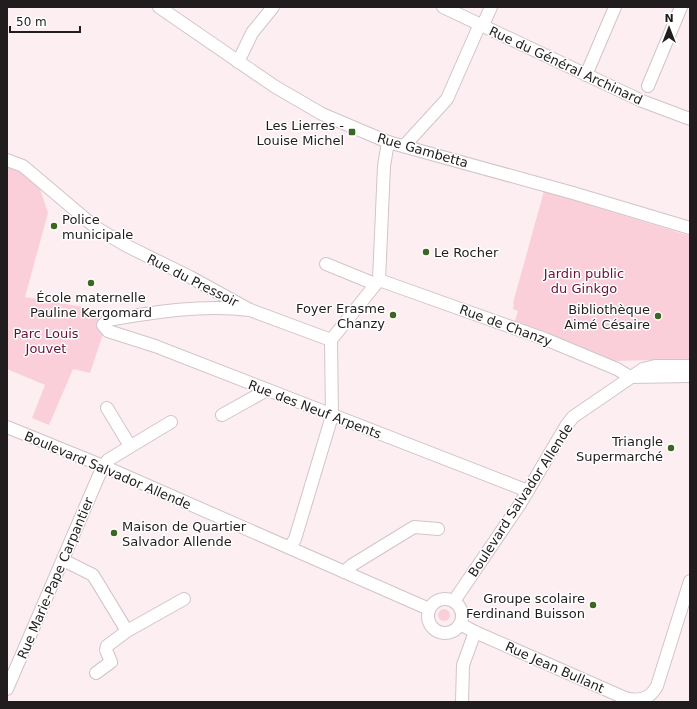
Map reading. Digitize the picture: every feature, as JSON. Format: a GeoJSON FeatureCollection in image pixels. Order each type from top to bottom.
{"type":"FeatureCollection","features":[{"type":"Feature","properties":{"kind":"street","name":"Rue Gambetta"},"geometry":{"type":"LineString","coordinates":[[159,7],[274,86],[322,114],[388,142],[573,193],[690,228]]}},
{"type":"Feature","properties":{"kind":"street"},"geometry":{"type":"LineString","coordinates":[[238,62],[252,33],[273,7]]}},
{"type":"Feature","properties":{"kind":"street","name":"Rue du Général Archinard"},"geometry":{"type":"LineString","coordinates":[[443,7],[642,101],[690,119]]}},
{"type":"Feature","properties":{"kind":"street"},"geometry":{"type":"LineString","coordinates":[[404,146],[447,99],[491,7]]}},
{"type":"Feature","properties":{"kind":"street"},"geometry":{"type":"LineString","coordinates":[[586,75],[615,7]]}},
{"type":"Feature","properties":{"kind":"street"},"geometry":{"type":"LineString","coordinates":[[648,86],[681,7]]}},
{"type":"Feature","properties":{"kind":"street"},"geometry":{"type":"LineString","coordinates":[[290,547],[295,539],[332,416],[331,340],[377,282],[384,162],[388,142]]}},
{"type":"Feature","properties":{"kind":"street","name":"Rue du Pressoir"},"geometry":{"type":"LineString","coordinates":[[7,160],[23,166],[35,174],[106,235],[250,310],[331,340]]}},
{"type":"Feature","properties":{"kind":"street","name":"Rue de Chanzy"},"geometry":{"type":"LineString","coordinates":[[326,264],[545,339],[617,369],[630,377]]}},
{"type":"Feature","properties":{"kind":"street","name":"Rue des Neuf Arpents"},"geometry":{"type":"LineString","coordinates":[[250,310],[225,307],[194,308],[108,320],[103,325],[108,331],[155,346],[528,491]]}},
{"type":"Feature","properties":{"kind":"street","name":"Boulevard Salvador Allende"},"geometry":{"type":"LineString","coordinates":[[454,601],[528,491],[566,426],[573,417],[643,369],[654,366],[690,366]]}},
{"type":"Feature","properties":{"kind":"street"},"geometry":{"type":"LineString","coordinates":[[630,377],[690,376]]}},
{"type":"Feature","properties":{"kind":"street"},"geometry":{"type":"LineString","coordinates":[[222,415],[267,390]]}},
{"type":"Feature","properties":{"kind":"street"},"geometry":{"type":"LineString","coordinates":[[107,408],[130,446]]}},
{"type":"Feature","properties":{"kind":"street"},"geometry":{"type":"LineString","coordinates":[[103,466],[108,460],[172,422]]}},
{"type":"Feature","properties":{"kind":"street","name":"Boulevard Salvador Allende"},"geometry":{"type":"LineString","coordinates":[[7,428],[103,466],[429,609]]}},
{"type":"Feature","properties":{"kind":"street","name":"Rue Marie-Pape Carpantier"},"geometry":{"type":"LineString","coordinates":[[7,689],[103,466]]}},
{"type":"Feature","properties":{"kind":"street"},"geometry":{"type":"LineString","coordinates":[[344,572],[352,565],[414,527],[438,529]]}},
{"type":"Feature","properties":{"kind":"street"},"geometry":{"type":"LineString","coordinates":[[63,560],[93,575],[127,631]]}},
{"type":"Feature","properties":{"kind":"street","name":"Rue Jean Bullant"},"geometry":{"type":"LineString","coordinates":[[460,624],[625,698],[642,699],[652,694],[657,686],[690,581]]}},
{"type":"Feature","properties":{"kind":"street"},"geometry":{"type":"LineString","coordinates":[[444,598],[454,601],[458,605],[462,614],[460,624],[451,631],[440,632],[435,630],[428,621],[429,609],[431,605],[439,599],[444,598]]}},
{"type":"Feature","properties":{"kind":"street"},"geometry":{"type":"LineString","coordinates":[[96,673],[111,662],[106,650],[107,646],[127,631],[184,599]]}},
{"type":"Feature","properties":{"kind":"street"},"geometry":{"type":"LineString","coordinates":[[462,702],[463,665],[475,632]]}},
{"type":"Feature","properties":{"kind":"green space","name":"Parc Louis Jouvet"},"geometry":{"type":"Polygon","coordinates":[[[7,164],[35,174],[48,213],[25,297],[101,310],[98,327],[103,334],[90,373],[73,369],[49,425],[32,418],[45,385],[7,369],[7,164]]]}},
{"type":"Feature","properties":{"kind":"green space","name":"Jardin public du Ginkgo"},"geometry":{"type":"Polygon","coordinates":[[[544,191],[690,236],[690,359],[614,361],[515,321],[518,311],[513,309],[513,303],[544,191]]]}},
{"type":"Feature","properties":{"kind":"green space"},"geometry":{"type":"Polygon","coordinates":[[[444,609],[448,611],[450,615],[448,619],[444,621],[440,619],[438,615],[440,611],[444,609]]]}},
{"type":"Feature","properties":{"kind":"place","name":"Les Lierres - Louise Michel"},"geometry":{"type":"Point","coordinates":[352,132]}},
{"type":"Feature","properties":{"kind":"place","name":"Police municipale"},"geometry":{"type":"Point","coordinates":[54,226]}},
{"type":"Feature","properties":{"kind":"place","name":"Le Rocher"},"geometry":{"type":"Point","coordinates":[426,252]}},
{"type":"Feature","properties":{"kind":"place","name":"École maternelle Pauline Kergomard"},"geometry":{"type":"Point","coordinates":[91,283]}},
{"type":"Feature","properties":{"kind":"place","name":"Foyer Erasme Chanzy"},"geometry":{"type":"Point","coordinates":[393,315]}},
{"type":"Feature","properties":{"kind":"place","name":"Bibliothèque Aimé Césaire"},"geometry":{"type":"Point","coordinates":[658,316]}},
{"type":"Feature","properties":{"kind":"place","name":"Triangle Supermarché"},"geometry":{"type":"Point","coordinates":[671,448]}},
{"type":"Feature","properties":{"kind":"place","name":"Maison de Quartier Salvador Allende"},"geometry":{"type":"Point","coordinates":[114,533]}},
{"type":"Feature","properties":{"kind":"place","name":"Groupe scolaire Ferdinand Buisson"},"geometry":{"type":"Point","coordinates":[593,605]}}]}
